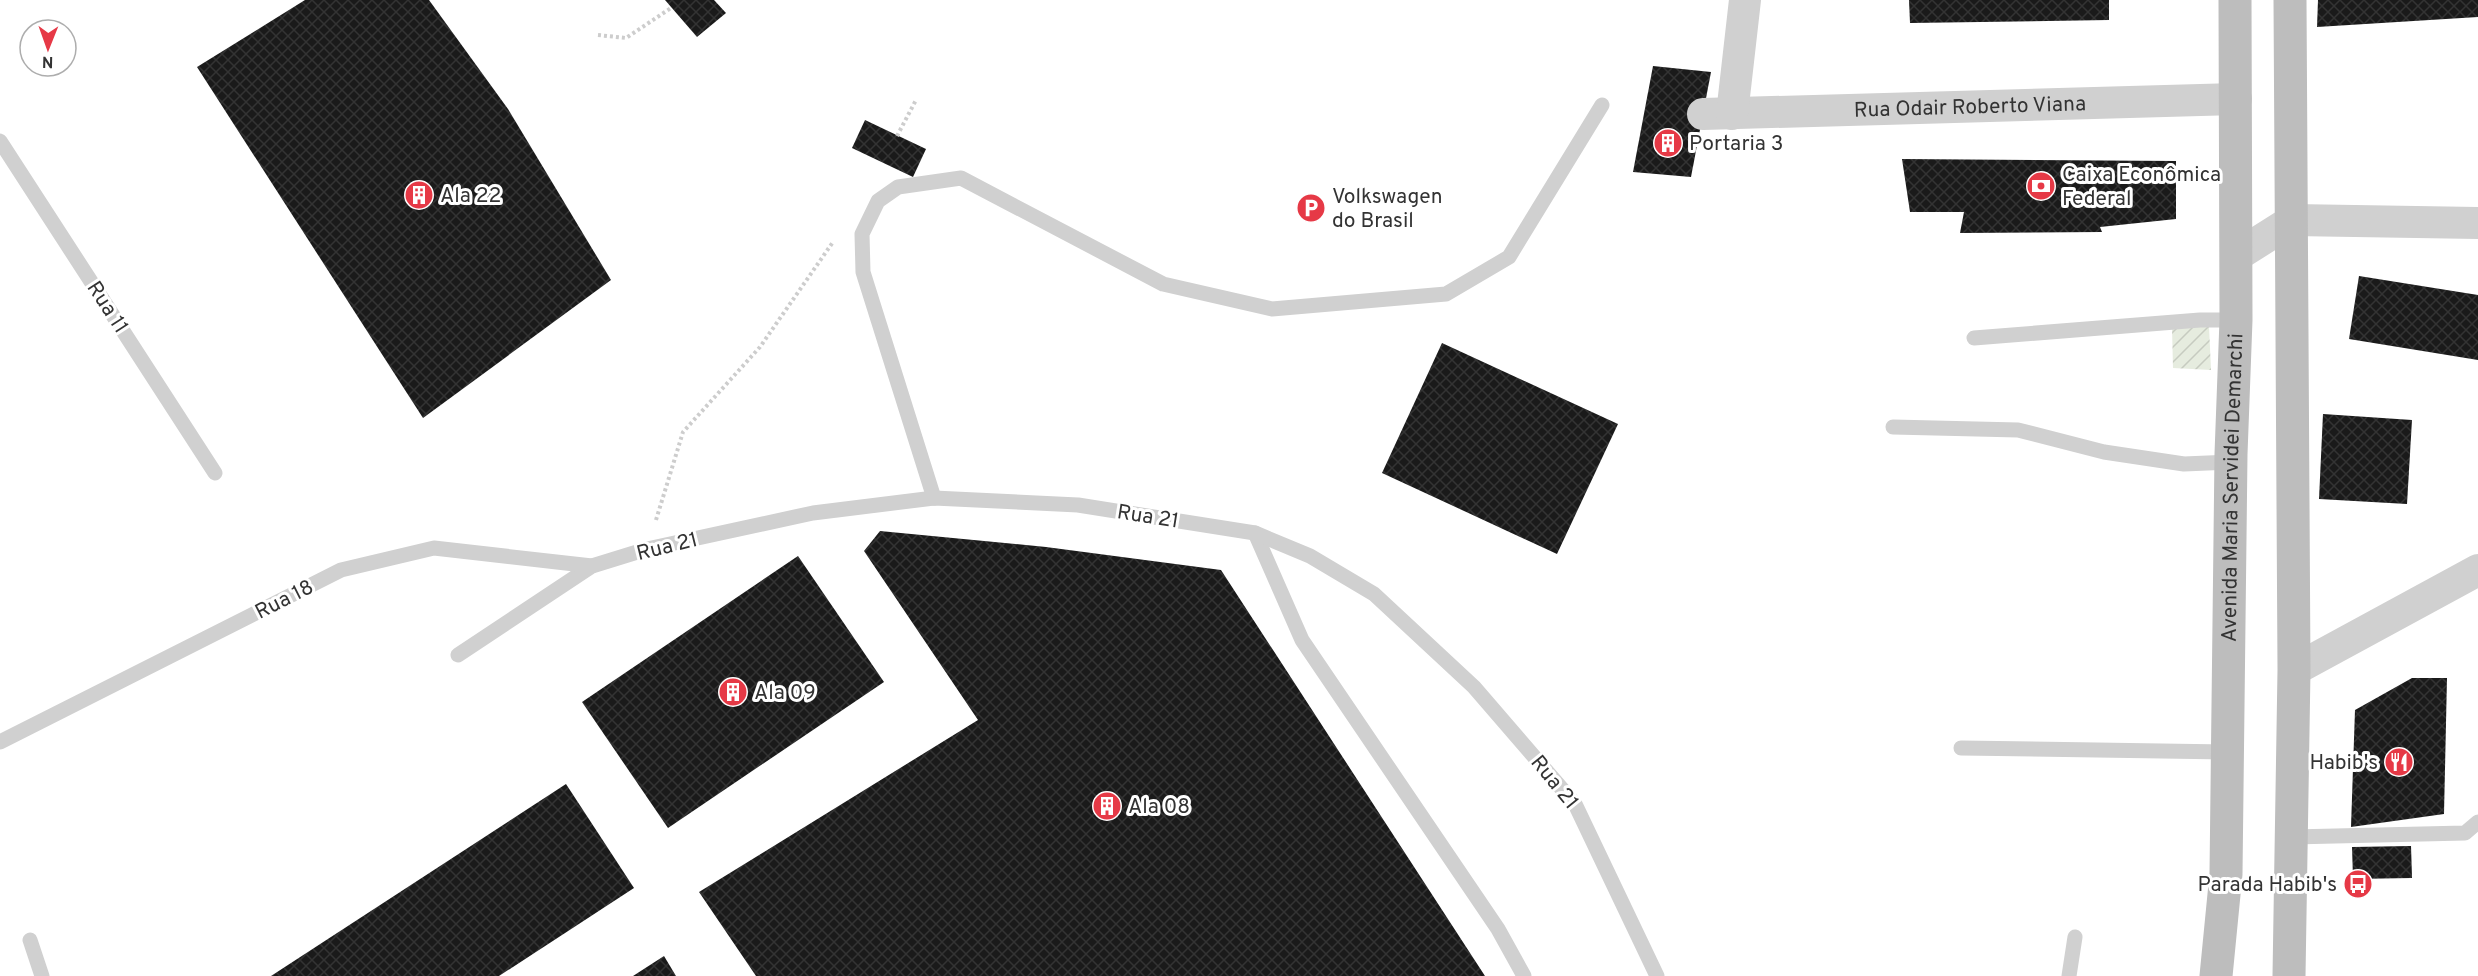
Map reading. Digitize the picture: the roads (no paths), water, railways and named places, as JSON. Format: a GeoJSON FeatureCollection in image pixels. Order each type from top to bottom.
{"type":"FeatureCollection","features":[{"type":"Feature","properties":{"kind":"main road","name":"Avenida Maria Servidei Demarchi"},"geometry":{"type":"LineString","coordinates":[[2216,976],[2226,874],[2231,462],[2236,320],[2235,0]]}},
{"type":"Feature","properties":{"kind":"main road"},"geometry":{"type":"LineString","coordinates":[[2289,976],[2294,670],[2290,0]]}},
{"type":"Feature","properties":{"kind":"street","name":"Rua Odair Roberto Viana"},"geometry":{"type":"LineString","coordinates":[[1745,0],[1717,114],[2236,99]]}},
{"type":"Feature","properties":{"kind":"street"},"geometry":{"type":"LineString","coordinates":[[2236,256],[2293,220],[2478,223]]}},
{"type":"Feature","properties":{"kind":"street"},"geometry":{"type":"LineString","coordinates":[[2294,670],[2478,570]]}},
{"type":"Feature","properties":{"kind":"lane"},"geometry":{"type":"LineString","coordinates":[[934,498],[863,272],[862,234],[878,201],[898,187],[962,178],[1163,284],[1272,309],[1446,294],[1509,257],[1602,105]]}},
{"type":"Feature","properties":{"kind":"lane","name":"Rua 11"},"geometry":{"type":"LineString","coordinates":[[0,141],[215,473]]}},
{"type":"Feature","properties":{"kind":"lane"},"geometry":{"type":"LineString","coordinates":[[1974,338],[2200,320],[2236,320]]}},
{"type":"Feature","properties":{"kind":"lane"},"geometry":{"type":"LineString","coordinates":[[1893,427],[2018,430],[2104,452],[2184,464],[2231,462]]}},
{"type":"Feature","properties":{"kind":"lane","name":"Rua 21"},"geometry":{"type":"LineString","coordinates":[[458,655],[592,566],[647,549],[813,513],[934,498],[1078,505],[1255,533],[1310,556],[1374,594],[1474,687],[1575,804],[1657,976]]}},
{"type":"Feature","properties":{"kind":"lane"},"geometry":{"type":"LineString","coordinates":[[1255,533],[1302,640],[1498,929],[1524,976]]}},
{"type":"Feature","properties":{"kind":"lane","name":"Rua 18"},"geometry":{"type":"LineString","coordinates":[[0,742],[340,570],[434,548],[592,566]]}},
{"type":"Feature","properties":{"kind":"lane"},"geometry":{"type":"LineString","coordinates":[[1961,748],[2227,752]]}},
{"type":"Feature","properties":{"kind":"lane"},"geometry":{"type":"LineString","coordinates":[[2292,837],[2465,833],[2478,822]]}},
{"type":"Feature","properties":{"kind":"lane"},"geometry":{"type":"LineString","coordinates":[[2069,976],[2075,937]]}},
{"type":"Feature","properties":{"kind":"lane"},"geometry":{"type":"LineString","coordinates":[[30,940],[42,976]]}},
{"type":"Feature","properties":{"kind":"place","name":"Portaria 3"},"geometry":{"type":"Point","coordinates":[1668,143]}},
{"type":"Feature","properties":{"kind":"place","name":"Caixa Econômica Federal"},"geometry":{"type":"Point","coordinates":[2041,186]}},
{"type":"Feature","properties":{"kind":"place","name":"Ala 22"},"geometry":{"type":"Point","coordinates":[419,195]}},
{"type":"Feature","properties":{"kind":"place","name":"Volkswagen do Brasil"},"geometry":{"type":"Point","coordinates":[1311,208]}},
{"type":"Feature","properties":{"kind":"place","name":"Ala 09"},"geometry":{"type":"Point","coordinates":[733,692]}},
{"type":"Feature","properties":{"kind":"place","name":"Habib's"},"geometry":{"type":"Point","coordinates":[2399,762]}},
{"type":"Feature","properties":{"kind":"place","name":"Ala 08"},"geometry":{"type":"Point","coordinates":[1107,806]}},
{"type":"Feature","properties":{"kind":"place","name":"Parada Habib's"},"geometry":{"type":"Point","coordinates":[2358,884]}}]}
